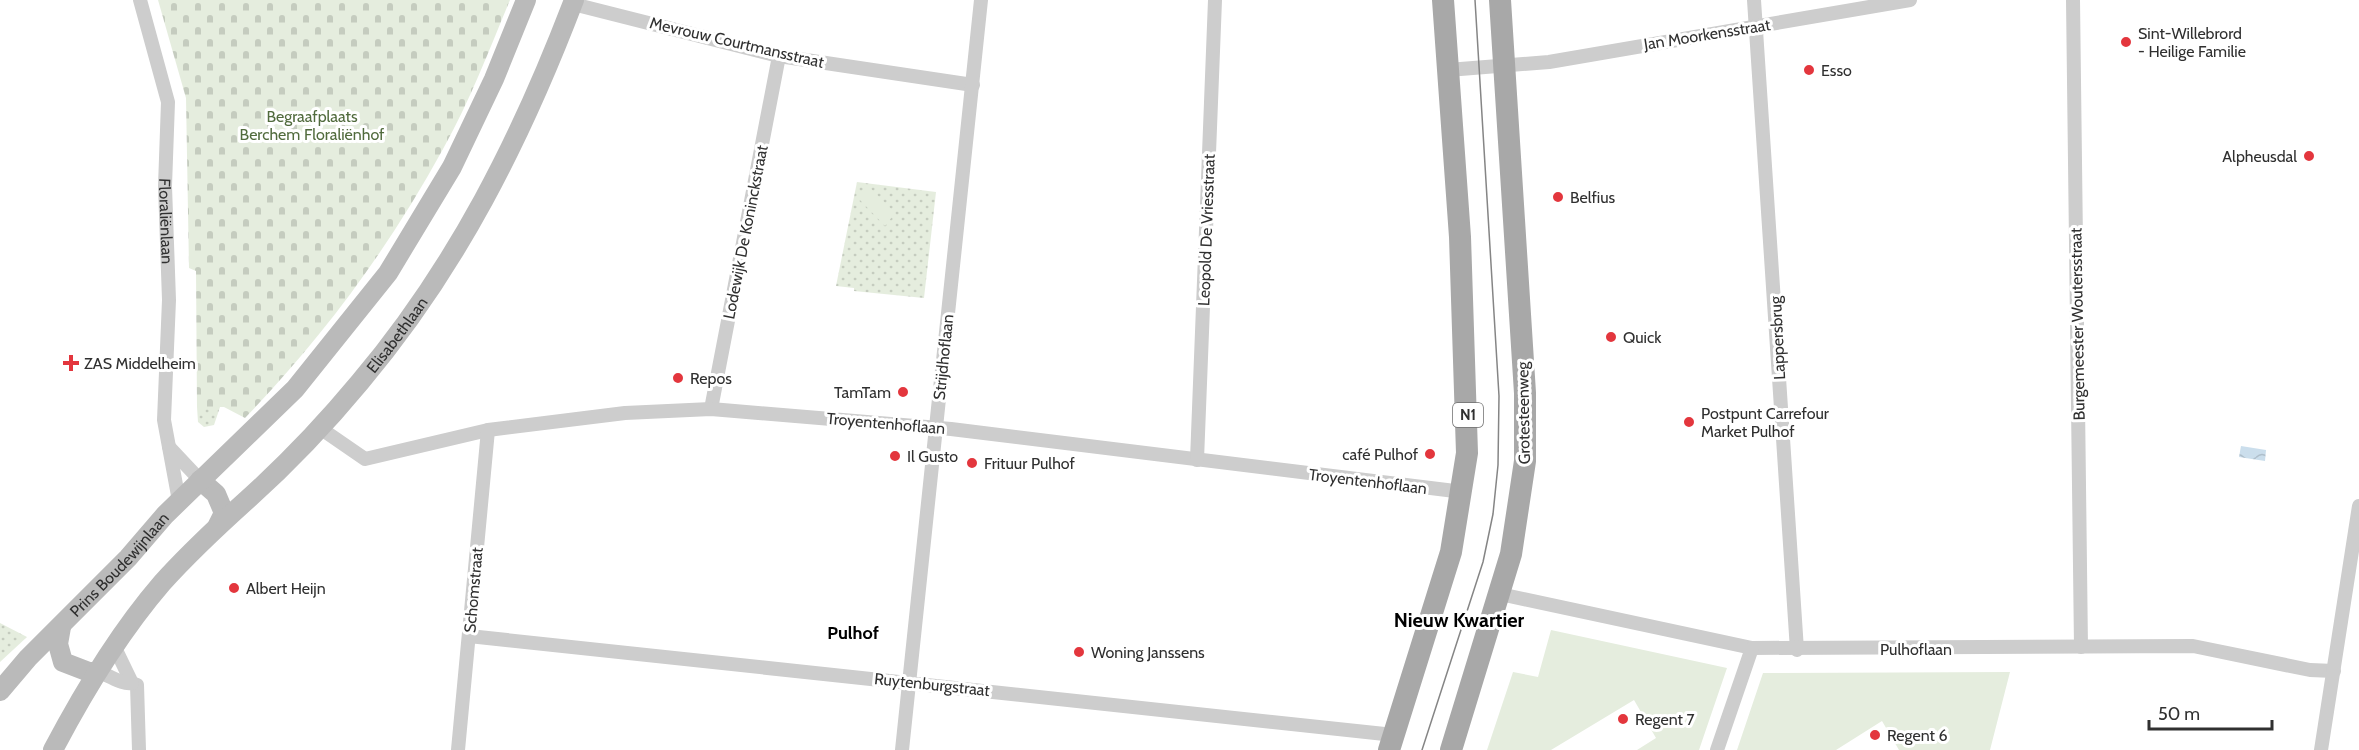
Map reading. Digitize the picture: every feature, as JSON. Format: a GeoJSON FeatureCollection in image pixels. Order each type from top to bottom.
{"type":"FeatureCollection","features":[{"type":"Feature","properties":{"kind":"main road"},"geometry":{"type":"LineString","coordinates":[[179,501],[295,389],[388,273],[452,167],[494,79],[526,0]]}},
{"type":"Feature","properties":{"kind":"main road","name":"N1"},"geometry":{"type":"LineString","coordinates":[[1392,742],[1451,552],[1463,492],[1467,453],[1468,411],[1443,0]]}},
{"type":"Feature","properties":{"kind":"main road","name":"Grotesteenweg"},"geometry":{"type":"LineString","coordinates":[[1451,750],[1500,594],[1518,522],[1526,431],[1500,0]]}},
{"type":"Feature","properties":{"kind":"main road","name":"Elisabethlaan"},"geometry":{"type":"LineString","coordinates":[[115,642],[161,584],[218,525],[320,428],[362,380],[462,241],[538,94],[574,2]]}},
{"type":"Feature","properties":{"kind":"main road"},"geometry":{"type":"LineString","coordinates":[[200,480],[216,494],[224,513],[218,525]]}},
{"type":"Feature","properties":{"kind":"main road","name":"Prins Boudewijnlaan"},"geometry":{"type":"LineString","coordinates":[[0,691],[179,501]]}},
{"type":"Feature","properties":{"kind":"main road","name":"Prins Boudewijnlaan"},"geometry":{"type":"LineString","coordinates":[[61,627],[58,644],[63,662],[97,672]]}},
{"type":"Feature","properties":{"kind":"main road"},"geometry":{"type":"LineString","coordinates":[[53,750],[115,642]]}},
{"type":"Feature","properties":{"kind":"street","name":"Floraliënlaan"},"geometry":{"type":"LineString","coordinates":[[140,0],[168,102],[165,186],[169,300],[164,420],[179,501]]}},
{"type":"Feature","properties":{"kind":"street","name":"Strijdhoflaan"},"geometry":{"type":"LineString","coordinates":[[902,750],[981,0]]}},
{"type":"Feature","properties":{"kind":"street","name":"Leopold De Vriesstraat"},"geometry":{"type":"LineString","coordinates":[[1197,460],[1215,0]]}},
{"type":"Feature","properties":{"kind":"street","name":"Lappersbrug"},"geometry":{"type":"LineString","coordinates":[[1754,0],[1758,26],[1797,650]]}},
{"type":"Feature","properties":{"kind":"street","name":"Jan Moorkensstraat"},"geometry":{"type":"LineString","coordinates":[[1504,67],[1549,62],[1910,0]]}},
{"type":"Feature","properties":{"kind":"street","name":"Burgemeester Woutersstraat"},"geometry":{"type":"LineString","coordinates":[[2073,0],[2080,647]]}},
{"type":"Feature","properties":{"kind":"street","name":"Mevrouw Courtmansstraat"},"geometry":{"type":"LineString","coordinates":[[574,2],[779,56],[973,85]]}},
{"type":"Feature","properties":{"kind":"street","name":"Lodewijk De Koninckstraat"},"geometry":{"type":"LineString","coordinates":[[711,409],[779,56]]}},
{"type":"Feature","properties":{"kind":"street"},"geometry":{"type":"LineString","coordinates":[[1448,70],[1504,67]]}},
{"type":"Feature","properties":{"kind":"street","name":"Troyentenhoflaan"},"geometry":{"type":"LineString","coordinates":[[320,428],[365,459],[488,430],[625,413],[711,409],[935,427],[1463,492]]}},
{"type":"Feature","properties":{"kind":"street","name":"Schomstraat"},"geometry":{"type":"LineString","coordinates":[[458,750],[488,430]]}},
{"type":"Feature","properties":{"kind":"street"},"geometry":{"type":"LineString","coordinates":[[167,445],[200,480]]}},
{"type":"Feature","properties":{"kind":"street"},"geometry":{"type":"LineString","coordinates":[[2321,750],[2359,507]]}},
{"type":"Feature","properties":{"kind":"street","name":"Pulhoflaan"},"geometry":{"type":"LineString","coordinates":[[1500,594],[1752,648],[1797,650],[2193,646],[2310,670],[2334,671]]}},
{"type":"Feature","properties":{"kind":"street","name":"Ruytenburgstraat"},"geometry":{"type":"LineString","coordinates":[[469,636],[910,682],[1392,742]]}},
{"type":"Feature","properties":{"kind":"street"},"geometry":{"type":"LineString","coordinates":[[115,642],[117,652],[132,683]]}},
{"type":"Feature","properties":{"kind":"street"},"geometry":{"type":"LineString","coordinates":[[1718,750],[1752,648]]}},
{"type":"Feature","properties":{"kind":"street"},"geometry":{"type":"LineString","coordinates":[[97,672],[108,674],[125,684],[137,685],[139,750]]}},
{"type":"Feature","properties":{"kind":"green space","name":"Begraafplaats Berchem Floraliënhof"},"geometry":{"type":"Polygon","coordinates":[[[158,0],[510,0],[462,112],[422,186],[400,221],[328,323],[245,418],[224,407],[197,407],[196,271],[189,268],[186,98],[158,0]]]}},
{"type":"Feature","properties":{"kind":"green space"},"geometry":{"type":"Polygon","coordinates":[[[857,182],[936,192],[924,298],[854,291],[854,288],[836,286],[857,182]]]}},
{"type":"Feature","properties":{"kind":"green space"},"geometry":{"type":"Polygon","coordinates":[[[870,188],[895,213],[885,226],[859,199],[870,188]]]}},
{"type":"Feature","properties":{"kind":"green space"},"geometry":{"type":"Polygon","coordinates":[[[197,407],[220,407],[214,425],[204,427],[198,422],[197,407]]]}},
{"type":"Feature","properties":{"kind":"green space"},"geometry":{"type":"Polygon","coordinates":[[[0,623],[27,637],[0,662],[0,623]]]}},
{"type":"Feature","properties":{"kind":"green space"},"geometry":{"type":"Polygon","coordinates":[[[1551,630],[1727,668],[1699,750],[1637,750],[1656,738],[1634,700],[1551,750],[1487,750],[1513,672],[1538,677],[1551,630]]]}},
{"type":"Feature","properties":{"kind":"green space"},"geometry":{"type":"Polygon","coordinates":[[[2010,672],[1990,750],[1899,750],[1882,721],[1836,750],[1737,750],[1763,673],[2010,672]]]}},
{"type":"Feature","properties":{"kind":"water"},"geometry":{"type":"Polygon","coordinates":[[[2241,446],[2266,450],[2265,461],[2239,457],[2241,446]]]}},
{"type":"Feature","properties":{"kind":"tram line"},"geometry":{"type":"LineString","coordinates":[[1422,750],[1483,562],[1493,514],[1498,465],[1499,396],[1475,0]]}},
{"type":"Feature","properties":{"kind":"place","name":"Sint-Willebrord - Heilige Familie"},"geometry":{"type":"Point","coordinates":[2126,42]}},
{"type":"Feature","properties":{"kind":"place","name":"Esso"},"geometry":{"type":"Point","coordinates":[1809,70]}},
{"type":"Feature","properties":{"kind":"place","name":"Alpheusdal"},"geometry":{"type":"Point","coordinates":[2309,156]}},
{"type":"Feature","properties":{"kind":"place","name":"Belfius"},"geometry":{"type":"Point","coordinates":[1558,197]}},
{"type":"Feature","properties":{"kind":"place","name":"Quick"},"geometry":{"type":"Point","coordinates":[1611,337]}},
{"type":"Feature","properties":{"kind":"place","name":"ZAS Middelheim"},"geometry":{"type":"Point","coordinates":[71,363]}},
{"type":"Feature","properties":{"kind":"place","name":"Repos"},"geometry":{"type":"Point","coordinates":[678,378]}},
{"type":"Feature","properties":{"kind":"place","name":"TamTam"},"geometry":{"type":"Point","coordinates":[903,392]}},
{"type":"Feature","properties":{"kind":"place","name":"Postpunt Carrefour Market Pulhof"},"geometry":{"type":"Point","coordinates":[1689,422]}},
{"type":"Feature","properties":{"kind":"place","name":"café Pulhof"},"geometry":{"type":"Point","coordinates":[1430,454]}},
{"type":"Feature","properties":{"kind":"place","name":"Il Gusto"},"geometry":{"type":"Point","coordinates":[895,456]}},
{"type":"Feature","properties":{"kind":"place","name":"Frituur Pulhof"},"geometry":{"type":"Point","coordinates":[972,463]}},
{"type":"Feature","properties":{"kind":"place","name":"Albert Heijn"},"geometry":{"type":"Point","coordinates":[234,588]}},
{"type":"Feature","properties":{"kind":"place","name":"Woning Janssens"},"geometry":{"type":"Point","coordinates":[1079,652]}},
{"type":"Feature","properties":{"kind":"place","name":"Regent 7"},"geometry":{"type":"Point","coordinates":[1623,719]}},
{"type":"Feature","properties":{"kind":"place","name":"Regent 6"},"geometry":{"type":"Point","coordinates":[1875,735]}},
{"type":"Feature","properties":{"kind":"district","name":"Nieuw Kwartier"},"geometry":{"type":"Point","coordinates":[1459,620]}},
{"type":"Feature","properties":{"kind":"district","name":"Pulhof"},"geometry":{"type":"Point","coordinates":[853,633]}}]}
